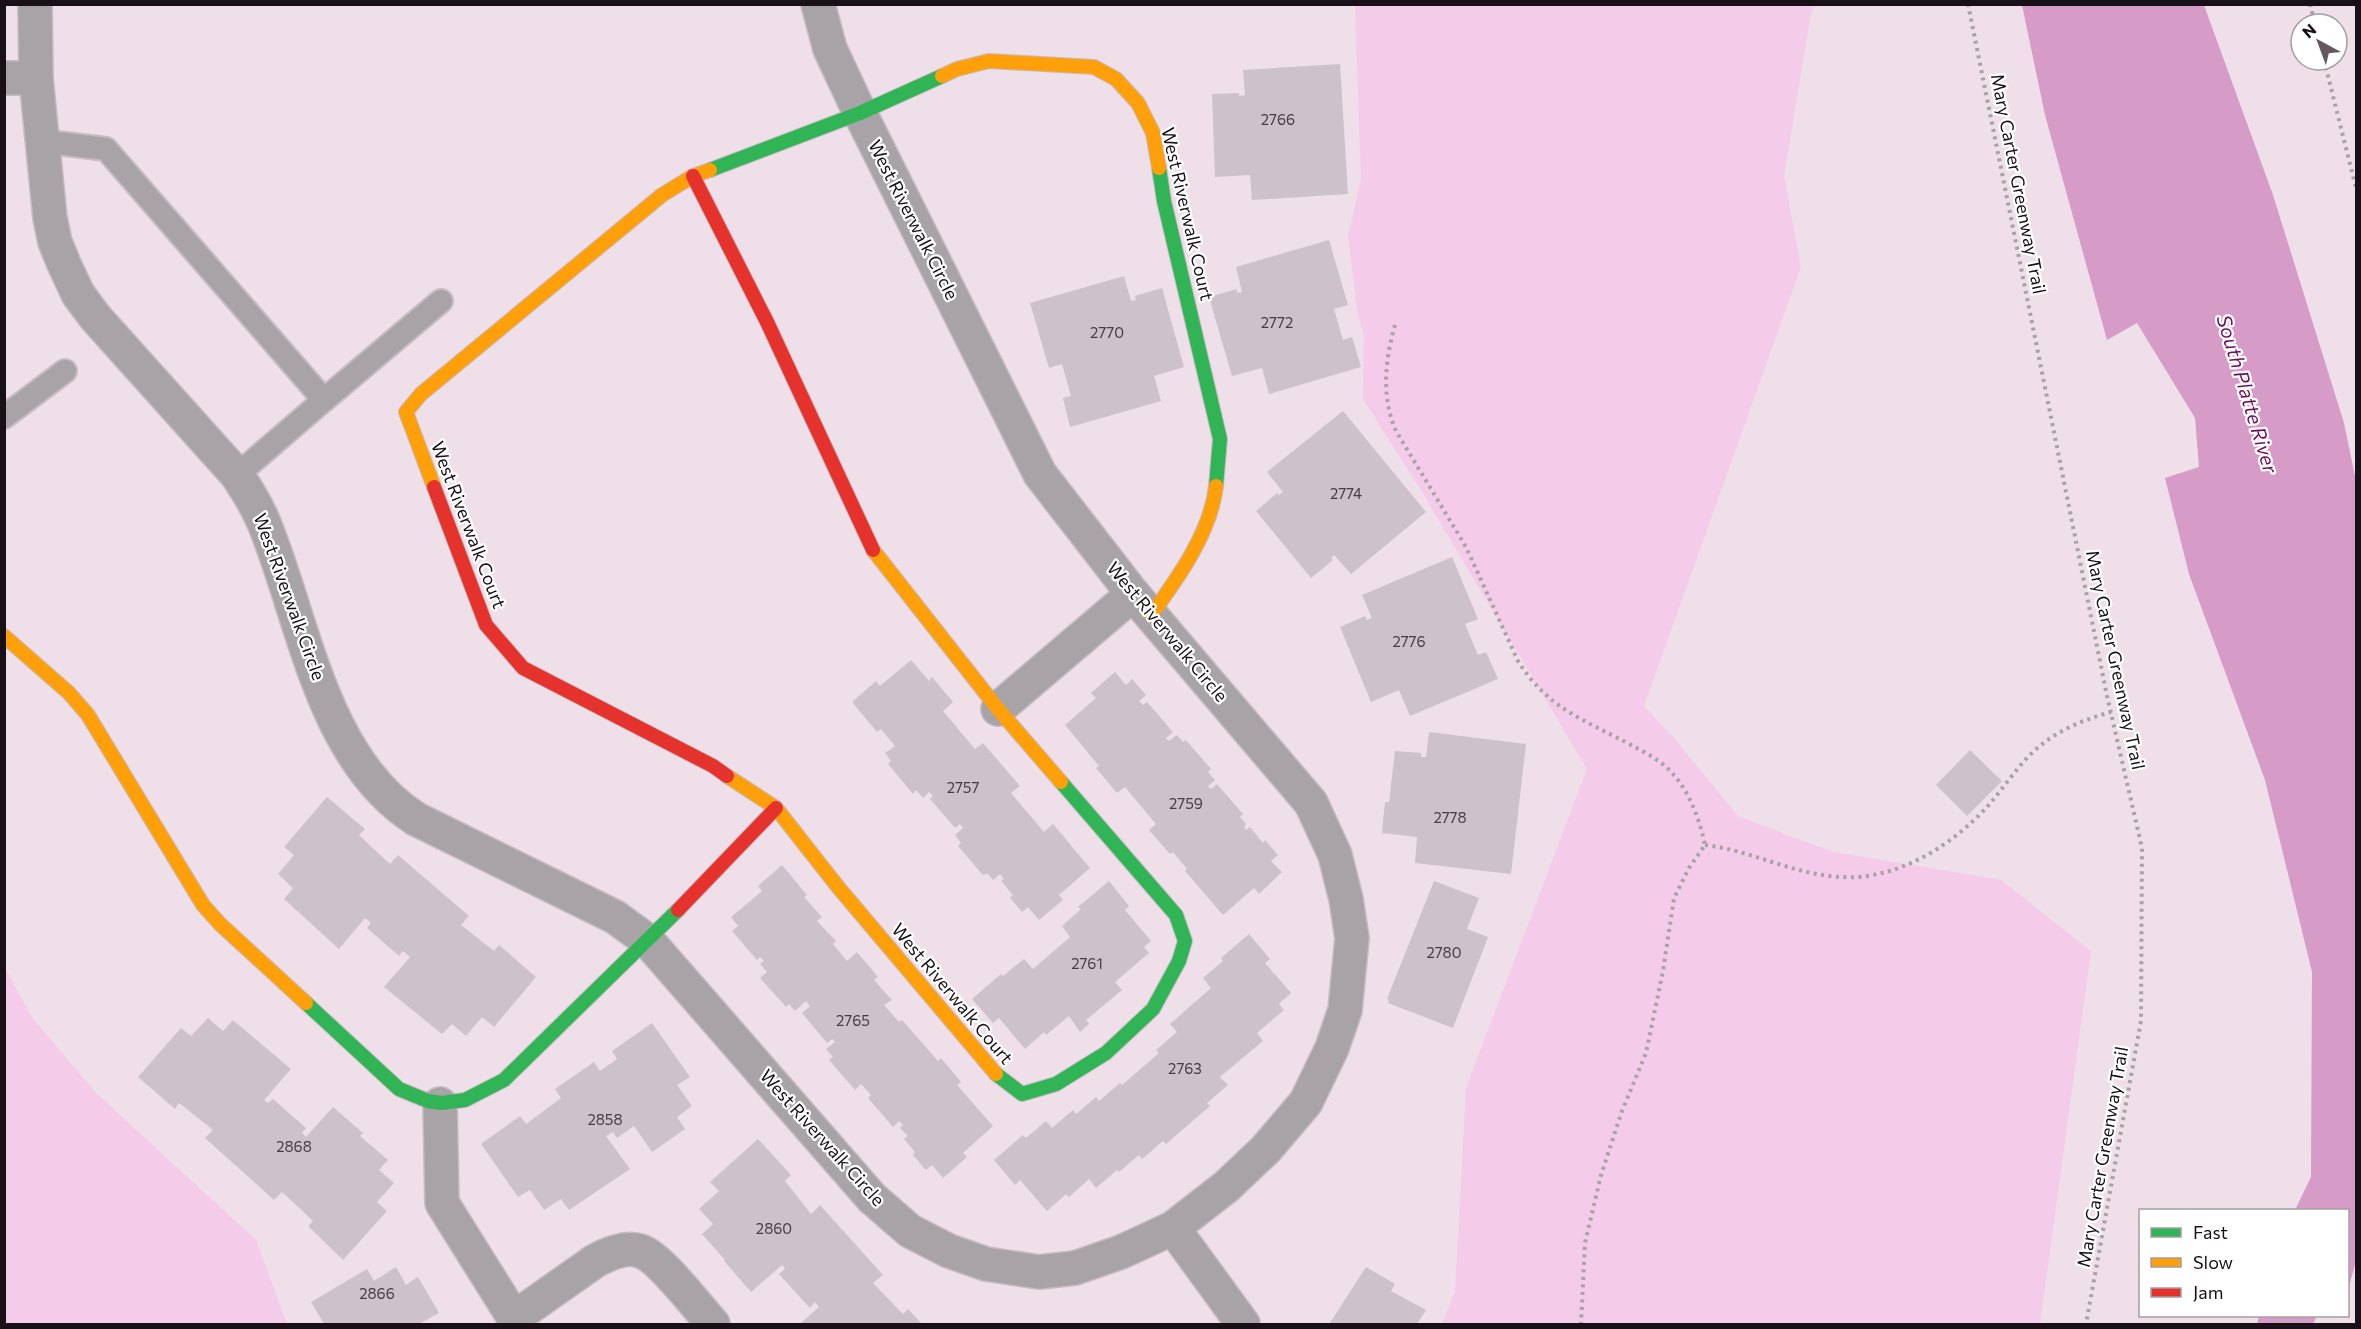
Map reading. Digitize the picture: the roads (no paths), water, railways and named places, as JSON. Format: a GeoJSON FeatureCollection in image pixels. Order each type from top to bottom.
{"type":"FeatureCollection","features":[{"type":"Feature","properties":{"kind":"street","name":"West Riverwalk Circle"},"geometry":{"type":"LineString","coordinates":[[35,4],[20,78],[41,141],[55,242],[78,294],[95,317],[237,475],[263,521],[316,674],[335,718],[355,758],[379,790],[398,808],[416,819],[606,913],[648,941],[872,1198],[910,1231],[949,1251],[986,1264],[1039,1272],[1075,1268],[1120,1252],[1173,1228],[1227,1186],[1266,1149],[1306,1102],[1332,1048],[1346,1010],[1352,938],[1346,899],[1335,855],[1311,803],[1142,605],[1041,474],[860,113],[830,49],[818,4]]}},
{"type":"Feature","properties":{"kind":"street","name":"West Riverwalk Court"},"geometry":{"type":"LineString","coordinates":[[693,176],[767,322],[876,555],[998,710],[1176,915],[1185,941],[1179,961],[1153,1009],[1106,1053],[1056,1084],[1022,1094],[1000,1079],[838,887],[776,808],[713,766],[524,668],[486,625],[406,412],[420,394],[662,195],[693,176],[860,113],[957,69],[989,61],[1094,67],[1116,79],[1138,103],[1153,132],[1164,201],[1220,439],[1214,504],[1185,567],[1142,605]]}},
{"type":"Feature","properties":{"kind":"street"},"geometry":{"type":"LineString","coordinates":[[998,710],[1142,605]]}},
{"type":"Feature","properties":{"kind":"street"},"geometry":{"type":"LineString","coordinates":[[4,636],[69,693],[88,715],[203,905],[220,924],[399,1089],[414,1097],[440,1104],[462,1102],[485,1093],[504,1080],[648,941],[776,808]]}},
{"type":"Feature","properties":{"kind":"street"},"geometry":{"type":"LineString","coordinates":[[440,1104],[442,1203],[517,1321],[608,1254],[638,1250],[649,1254],[713,1324]]}},
{"type":"Feature","properties":{"kind":"street"},"geometry":{"type":"LineString","coordinates":[[1173,1228],[1204,1275],[1243,1324]]}},
{"type":"Feature","properties":{"kind":"lane"},"geometry":{"type":"LineString","coordinates":[[41,141],[106,149],[324,400]]}},
{"type":"Feature","properties":{"kind":"lane"},"geometry":{"type":"LineString","coordinates":[[237,475],[441,301]]}},
{"type":"Feature","properties":{"kind":"lane"},"geometry":{"type":"LineString","coordinates":[[4,417],[65,371]]}},
{"type":"Feature","properties":{"kind":"water","name":"South Platte River"},"geometry":{"type":"Polygon","coordinates":[[[2022,5],[2204,5],[2273,195],[2344,423],[2356,481],[2356,1261],[2349,1286],[2349,1209],[2295,1209],[2311,1177],[2312,972],[2265,780],[2189,574],[2165,478],[2199,467],[2195,418],[2137,323],[2107,340],[2045,115],[2022,5]]]}},
{"type":"Feature","properties":{"kind":"water"},"geometry":{"type":"Polygon","coordinates":[[[2259,1317],[2316,1317],[2313,1324],[2257,1324],[2259,1317]]]}}]}
